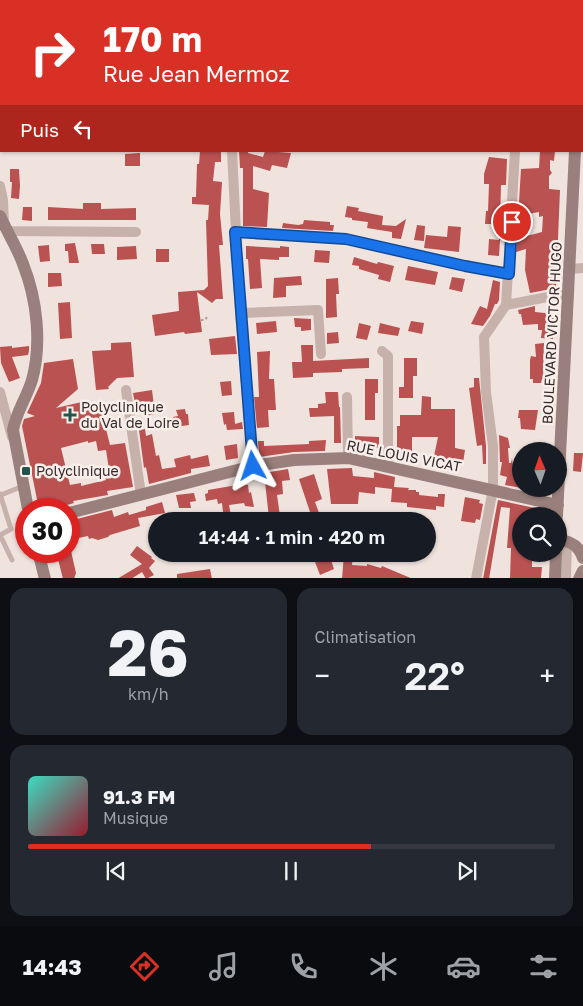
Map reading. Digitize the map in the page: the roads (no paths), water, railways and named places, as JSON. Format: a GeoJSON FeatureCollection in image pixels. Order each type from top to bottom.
{"type":"FeatureCollection","features":[{"type":"Feature","properties":{"kind":"street"},"geometry":{"type":"LineString","coordinates":[[232,152],[240,313],[253,466]]}},
{"type":"Feature","properties":{"kind":"street"},"geometry":{"type":"LineString","coordinates":[[476,578],[493,489],[493,446],[486,392],[484,338],[506,305],[515,152]]}},
{"type":"Feature","properties":{"kind":"street","name":"BOULEVARD VICTOR HUGO"},"geometry":{"type":"LineString","coordinates":[[558,507],[569,295],[577,268],[576,152]]}},
{"type":"Feature","properties":{"kind":"street"},"geometry":{"type":"LineString","coordinates":[[0,186],[4,224],[24,265],[30,286],[38,339],[37,357],[31,382],[15,421],[13,430],[14,441]]}},
{"type":"Feature","properties":{"kind":"street"},"geometry":{"type":"LineString","coordinates":[[4,224],[136,232]]}},
{"type":"Feature","properties":{"kind":"street"},"geometry":{"type":"LineString","coordinates":[[235,232],[346,239],[509,274]]}},
{"type":"Feature","properties":{"kind":"street"},"geometry":{"type":"LineString","coordinates":[[506,305],[569,295]]}},
{"type":"Feature","properties":{"kind":"street"},"geometry":{"type":"LineString","coordinates":[[240,313],[318,310],[321,354]]}},
{"type":"Feature","properties":{"kind":"street"},"geometry":{"type":"LineString","coordinates":[[382,351],[388,356],[388,466]]}},
{"type":"Feature","properties":{"kind":"street"},"geometry":{"type":"LineString","coordinates":[[126,390],[141,495]]}},
{"type":"Feature","properties":{"kind":"street"},"geometry":{"type":"LineString","coordinates":[[0,392],[14,441],[26,498]]}},
{"type":"Feature","properties":{"kind":"street"},"geometry":{"type":"LineString","coordinates":[[347,397],[348,458]]}},
{"type":"Feature","properties":{"kind":"street","name":"RUE LOUIS VICAT"},"geometry":{"type":"LineString","coordinates":[[80,510],[253,466],[294,460],[348,458],[493,489],[549,507]]}},
{"type":"Feature","properties":{"kind":"street"},"geometry":{"type":"LineString","coordinates":[[567,542],[578,548],[583,558]]}},
{"type":"Feature","properties":{"kind":"street"},"geometry":{"type":"LineString","coordinates":[[554,578],[555,562]]}},
{"type":"Feature","properties":{"kind":"street"},"geometry":{"type":"LineString","coordinates":[[565,562],[566,578]]}},
{"type":"Feature","properties":{"kind":"street"},"geometry":{"type":"LineString","coordinates":[[41,563],[44,578]]}},
{"type":"Feature","properties":{"kind":"lane"},"geometry":{"type":"LineString","coordinates":[[12,560],[0,535],[11,529],[0,494],[24,486]]}},
{"type":"Feature","properties":{"kind":"place","name":"Polyclinique du Val de Loire"},"geometry":{"type":"Point","coordinates":[70,415]}},
{"type":"Feature","properties":{"kind":"place","name":"Polyclinique"},"geometry":{"type":"Point","coordinates":[26,471]}}]}
